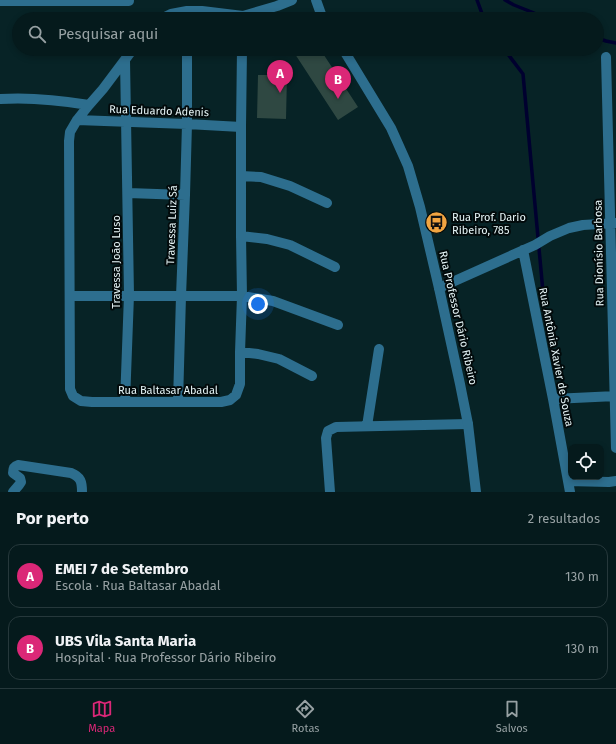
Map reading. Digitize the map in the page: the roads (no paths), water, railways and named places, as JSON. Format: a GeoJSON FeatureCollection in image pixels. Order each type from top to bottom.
{"type":"FeatureCollection","features":[{"type":"Feature","properties":{"kind":"street"},"geometry":{"type":"LineString","coordinates":[[258,12],[292,0]]}},
{"type":"Feature","properties":{"kind":"street"},"geometry":{"type":"LineString","coordinates":[[316,0],[320,12]]}},
{"type":"Feature","properties":{"kind":"street"},"geometry":{"type":"LineString","coordinates":[[0,1],[129,1]]}},
{"type":"Feature","properties":{"kind":"street"},"geometry":{"type":"LineString","coordinates":[[198,12],[209,12]]}},
{"type":"Feature","properties":{"kind":"street","name":"Rua Baltasar Abadal"},"geometry":{"type":"LineString","coordinates":[[128,56],[77,120],[70,132],[70,389],[74,396],[81,401],[221,402],[230,400],[236,395],[240,384],[242,296],[242,56]]}},
{"type":"Feature","properties":{"kind":"street","name":"Travessa Luiz Sá"},"geometry":{"type":"LineString","coordinates":[[178,402],[180,296],[187,124],[187,56]]}},
{"type":"Feature","properties":{"kind":"street","name":"Rua Professor Dário Ribeiro"},"geometry":{"type":"LineString","coordinates":[[347,56],[391,128],[408,166],[420,207],[439,288],[468,424],[476,492]]}},
{"type":"Feature","properties":{"kind":"street","name":"Rua Dionísio Barbosa"},"geometry":{"type":"LineString","coordinates":[[606,57],[613,224],[616,448]]}},
{"type":"Feature","properties":{"kind":"street","name":"Travessa João Luso"},"geometry":{"type":"LineString","coordinates":[[125,60],[130,295],[125,402]]}},
{"type":"Feature","properties":{"kind":"street"},"geometry":{"type":"LineString","coordinates":[[0,99],[22,98],[59,100],[89,105]]}},
{"type":"Feature","properties":{"kind":"street","name":"Rua Eduardo Adenis"},"geometry":{"type":"LineString","coordinates":[[77,120],[187,124],[241,128]]}},
{"type":"Feature","properties":{"kind":"street"},"geometry":{"type":"LineString","coordinates":[[241,176],[261,177],[290,186],[328,203]]}},
{"type":"Feature","properties":{"kind":"street"},"geometry":{"type":"LineString","coordinates":[[128,193],[185,195]]}},
{"type":"Feature","properties":{"kind":"street"},"geometry":{"type":"LineString","coordinates":[[439,288],[569,228],[583,225],[613,224]]}},
{"type":"Feature","properties":{"kind":"street"},"geometry":{"type":"LineString","coordinates":[[241,236],[267,239],[290,245],[335,267]]}},
{"type":"Feature","properties":{"kind":"street","name":"Rua Antônia Xavier de Souza"},"geometry":{"type":"LineString","coordinates":[[523,250],[570,492]]}},
{"type":"Feature","properties":{"kind":"street"},"geometry":{"type":"LineString","coordinates":[[70,296],[242,296],[272,301],[338,325]]}},
{"type":"Feature","properties":{"kind":"street"},"geometry":{"type":"LineString","coordinates":[[367,426],[378,349]]}},
{"type":"Feature","properties":{"kind":"street"},"geometry":{"type":"LineString","coordinates":[[240,352],[258,354],[279,359],[312,376]]}},
{"type":"Feature","properties":{"kind":"street"},"geometry":{"type":"LineString","coordinates":[[553,399],[615,396]]}},
{"type":"Feature","properties":{"kind":"street"},"geometry":{"type":"LineString","coordinates":[[330,492],[326,438],[328,431],[336,427],[468,424]]}},
{"type":"Feature","properties":{"kind":"street"},"geometry":{"type":"LineString","coordinates":[[13,492],[21,482],[20,478],[13,473],[15,466],[18,465],[77,475],[80,480],[82,492]]}},
{"type":"Feature","properties":{"kind":"street"},"geometry":{"type":"LineString","coordinates":[[568,481],[616,481]]}},
{"type":"Feature","properties":{"kind":"waterway"},"geometry":{"type":"LineString","coordinates":[[477,0],[481,12]]}},
{"type":"Feature","properties":{"kind":"waterway"},"geometry":{"type":"LineString","coordinates":[[505,0],[532,12]]}},
{"type":"Feature","properties":{"kind":"waterway"},"geometry":{"type":"LineString","coordinates":[[604,40],[616,43]]}},
{"type":"Feature","properties":{"kind":"waterway"},"geometry":{"type":"LineString","coordinates":[[509,56],[523,74],[543,292]]}},
{"type":"Feature","properties":{"kind":"place","name":"EMEI 7 de Setembro"},"geometry":{"type":"Point","coordinates":[280,93]}},
{"type":"Feature","properties":{"kind":"place","name":"UBS Vila Santa Maria"},"geometry":{"type":"Point","coordinates":[338,99]}},
{"type":"Feature","properties":{"kind":"place","name":"Rua Prof. Dario Ribeiro, 785"},"geometry":{"type":"Point","coordinates":[437,223]}}]}
